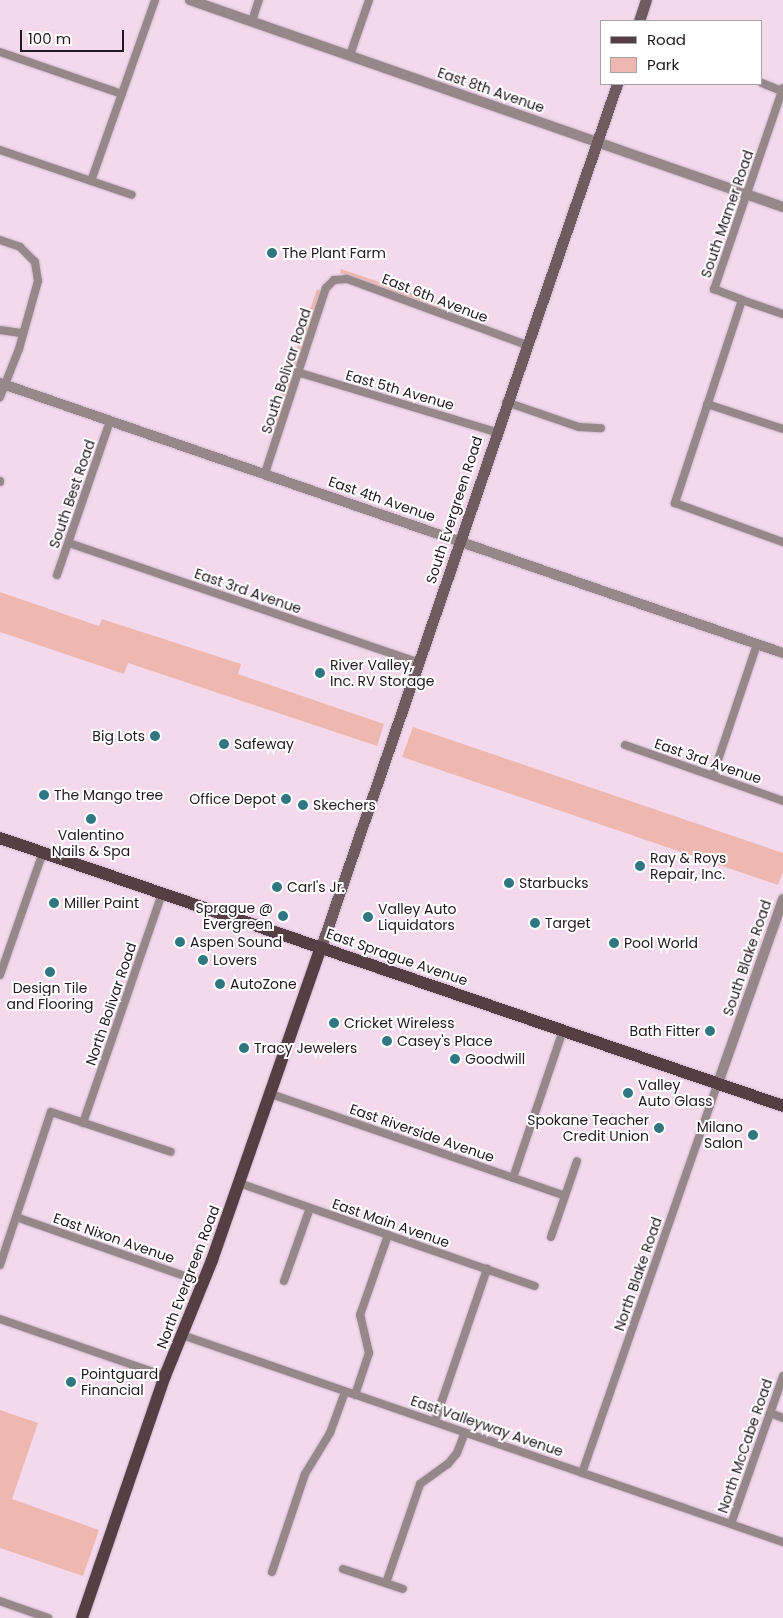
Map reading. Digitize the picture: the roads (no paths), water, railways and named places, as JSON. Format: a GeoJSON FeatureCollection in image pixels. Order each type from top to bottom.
{"type":"FeatureCollection","features":[{"type":"Feature","properties":{"kind":"main road"},"geometry":{"type":"LineString","coordinates":[[639,20],[646,0]]}},
{"type":"Feature","properties":{"kind":"main road","name":"South Evergreen Road"},"geometry":{"type":"LineString","coordinates":[[321,947],[419,663],[506,402],[617,85]]}},
{"type":"Feature","properties":{"kind":"main road","name":"East Sprague Avenue"},"geometry":{"type":"LineString","coordinates":[[0,838],[783,1106]]}},
{"type":"Feature","properties":{"kind":"main road","name":"North Evergreen Road"},"geometry":{"type":"LineString","coordinates":[[82,1618],[165,1376],[204,1283],[321,947]]}},
{"type":"Feature","properties":{"kind":"street"},"geometry":{"type":"LineString","coordinates":[[92,181],[154,0]]}},
{"type":"Feature","properties":{"kind":"street","name":"East 8th Avenue"},"geometry":{"type":"LineString","coordinates":[[190,0],[783,207]]}},
{"type":"Feature","properties":{"kind":"street"},"geometry":{"type":"LineString","coordinates":[[252,21],[259,0]]}},
{"type":"Feature","properties":{"kind":"street"},"geometry":{"type":"LineString","coordinates":[[350,55],[369,0]]}},
{"type":"Feature","properties":{"kind":"street"},"geometry":{"type":"LineString","coordinates":[[0,52],[122,94]]}},
{"type":"Feature","properties":{"kind":"street"},"geometry":{"type":"LineString","coordinates":[[763,83],[783,89]]}},
{"type":"Feature","properties":{"kind":"street","name":"South Mamer Road"},"geometry":{"type":"LineString","coordinates":[[742,300],[714,289],[783,89]]}},
{"type":"Feature","properties":{"kind":"street"},"geometry":{"type":"LineString","coordinates":[[0,150],[132,195]]}},
{"type":"Feature","properties":{"kind":"street"},"geometry":{"type":"LineString","coordinates":[[0,240],[20,247],[35,262],[38,281],[21,332],[19,349],[2,383],[0,397]]}},
{"type":"Feature","properties":{"kind":"street","name":"East 6th Avenue"},"geometry":{"type":"LineString","coordinates":[[334,280],[355,281],[526,344]]}},
{"type":"Feature","properties":{"kind":"street","name":"South Bolivar Road"},"geometry":{"type":"LineString","coordinates":[[266,473],[326,288],[334,280]]}},
{"type":"Feature","properties":{"kind":"street"},"geometry":{"type":"LineString","coordinates":[[783,314],[742,300],[675,503],[783,542]]}},
{"type":"Feature","properties":{"kind":"street"},"geometry":{"type":"LineString","coordinates":[[0,330],[21,332]]}},
{"type":"Feature","properties":{"kind":"street","name":"East 5th Avenue"},"geometry":{"type":"LineString","coordinates":[[298,372],[496,432]]}},
{"type":"Feature","properties":{"kind":"street","name":"East 4th Avenue"},"geometry":{"type":"LineString","coordinates":[[2,383],[783,653]]}},
{"type":"Feature","properties":{"kind":"street"},"geometry":{"type":"LineString","coordinates":[[506,402],[579,426],[601,428]]}},
{"type":"Feature","properties":{"kind":"street"},"geometry":{"type":"LineString","coordinates":[[707,404],[783,429]]}},
{"type":"Feature","properties":{"kind":"street","name":"South Best Road"},"geometry":{"type":"LineString","coordinates":[[57,575],[110,421]]}},
{"type":"Feature","properties":{"kind":"street","name":"East 3rd Avenue"},"geometry":{"type":"LineString","coordinates":[[68,543],[419,663]]}},
{"type":"Feature","properties":{"kind":"street"},"geometry":{"type":"LineString","coordinates":[[712,775],[757,644]]}},
{"type":"Feature","properties":{"kind":"street","name":"East 3rd Avenue"},"geometry":{"type":"LineString","coordinates":[[625,745],[783,801]]}},
{"type":"Feature","properties":{"kind":"street"},"geometry":{"type":"LineString","coordinates":[[0,975],[42,852]]}},
{"type":"Feature","properties":{"kind":"street","name":"North Bolivar Road"},"geometry":{"type":"LineString","coordinates":[[83,1123],[162,893]]}},
{"type":"Feature","properties":{"kind":"street","name":"South Blake Road"},"geometry":{"type":"LineString","coordinates":[[718,1083],[783,898]]}},
{"type":"Feature","properties":{"kind":"street"},"geometry":{"type":"LineString","coordinates":[[513,1178],[564,1030]]}},
{"type":"Feature","properties":{"kind":"street","name":"North Blake Road"},"geometry":{"type":"LineString","coordinates":[[582,1473],[718,1083]]}},
{"type":"Feature","properties":{"kind":"street","name":"East Riverside Avenue"},"geometry":{"type":"LineString","coordinates":[[270,1094],[565,1196]]}},
{"type":"Feature","properties":{"kind":"street"},"geometry":{"type":"LineString","coordinates":[[0,1265],[51,1112],[171,1152]]}},
{"type":"Feature","properties":{"kind":"street"},"geometry":{"type":"LineString","coordinates":[[551,1237],[577,1161]]}},
{"type":"Feature","properties":{"kind":"street","name":"East Main Avenue"},"geometry":{"type":"LineString","coordinates":[[239,1183],[535,1286]]}},
{"type":"Feature","properties":{"kind":"street"},"geometry":{"type":"LineString","coordinates":[[284,1281],[310,1208]]}},
{"type":"Feature","properties":{"kind":"street","name":"East Nixon Avenue"},"geometry":{"type":"LineString","coordinates":[[16,1217],[204,1283]]}},
{"type":"Feature","properties":{"kind":"street"},"geometry":{"type":"LineString","coordinates":[[355,1395],[369,1353],[360,1315],[388,1235]]}},
{"type":"Feature","properties":{"kind":"street"},"geometry":{"type":"LineString","coordinates":[[435,1421],[487,1270]]}},
{"type":"Feature","properties":{"kind":"street"},"geometry":{"type":"LineString","coordinates":[[0,1319],[165,1376]]}},
{"type":"Feature","properties":{"kind":"street","name":"East Valleyway Avenue"},"geometry":{"type":"LineString","coordinates":[[182,1335],[783,1542]]}},
{"type":"Feature","properties":{"kind":"street","name":"North McCabe Road"},"geometry":{"type":"LineString","coordinates":[[731,1524],[783,1376]]}},
{"type":"Feature","properties":{"kind":"street"},"geometry":{"type":"LineString","coordinates":[[272,1572],[306,1474],[330,1433],[345,1392]]}},
{"type":"Feature","properties":{"kind":"street"},"geometry":{"type":"LineString","coordinates":[[770,1413],[783,1418]]}},
{"type":"Feature","properties":{"kind":"street"},"geometry":{"type":"LineString","coordinates":[[386,1583],[420,1484],[448,1464],[457,1453],[465,1432]]}},
{"type":"Feature","properties":{"kind":"street"},"geometry":{"type":"LineString","coordinates":[[344,1568],[403,1589]]}},
{"type":"Feature","properties":{"kind":"street"},"geometry":{"type":"LineString","coordinates":[[0,1601],[48,1618]]}},
{"type":"Feature","properties":{"kind":"place","name":"The Plant Farm"},"geometry":{"type":"Point","coordinates":[272,253]}},
{"type":"Feature","properties":{"kind":"place","name":"River Valley, Inc. RV Storage"},"geometry":{"type":"Point","coordinates":[320,673]}},
{"type":"Feature","properties":{"kind":"place","name":"Big Lots"},"geometry":{"type":"Point","coordinates":[155,736]}},
{"type":"Feature","properties":{"kind":"place","name":"Safeway"},"geometry":{"type":"Point","coordinates":[224,744]}},
{"type":"Feature","properties":{"kind":"place","name":"The Mango tree"},"geometry":{"type":"Point","coordinates":[44,795]}},
{"type":"Feature","properties":{"kind":"place","name":"Office Depot"},"geometry":{"type":"Point","coordinates":[286,799]}},
{"type":"Feature","properties":{"kind":"place","name":"Skechers"},"geometry":{"type":"Point","coordinates":[303,805]}},
{"type":"Feature","properties":{"kind":"place","name":"Valentino Nails & Spa"},"geometry":{"type":"Point","coordinates":[91,819]}},
{"type":"Feature","properties":{"kind":"place","name":"Ray & Roys Repair, Inc."},"geometry":{"type":"Point","coordinates":[640,866]}},
{"type":"Feature","properties":{"kind":"place","name":"Starbucks"},"geometry":{"type":"Point","coordinates":[509,883]}},
{"type":"Feature","properties":{"kind":"place","name":"Carl's Jr."},"geometry":{"type":"Point","coordinates":[277,887]}},
{"type":"Feature","properties":{"kind":"place","name":"Miller Paint"},"geometry":{"type":"Point","coordinates":[54,903]}},
{"type":"Feature","properties":{"kind":"place","name":"Sprague @ Evergreen"},"geometry":{"type":"Point","coordinates":[283,916]}},
{"type":"Feature","properties":{"kind":"place","name":"Valley Auto Liquidators"},"geometry":{"type":"Point","coordinates":[368,917]}},
{"type":"Feature","properties":{"kind":"place","name":"Target"},"geometry":{"type":"Point","coordinates":[535,923]}},
{"type":"Feature","properties":{"kind":"place","name":"Aspen Sound"},"geometry":{"type":"Point","coordinates":[180,942]}},
{"type":"Feature","properties":{"kind":"place","name":"Pool World"},"geometry":{"type":"Point","coordinates":[614,943]}},
{"type":"Feature","properties":{"kind":"place","name":"Lovers"},"geometry":{"type":"Point","coordinates":[203,960]}},
{"type":"Feature","properties":{"kind":"place","name":"Design Tile and Flooring"},"geometry":{"type":"Point","coordinates":[50,972]}},
{"type":"Feature","properties":{"kind":"place","name":"AutoZone"},"geometry":{"type":"Point","coordinates":[220,984]}},
{"type":"Feature","properties":{"kind":"place","name":"Cricket Wireless"},"geometry":{"type":"Point","coordinates":[334,1023]}},
{"type":"Feature","properties":{"kind":"place","name":"Bath Fitter"},"geometry":{"type":"Point","coordinates":[710,1031]}},
{"type":"Feature","properties":{"kind":"place","name":"Casey's Place"},"geometry":{"type":"Point","coordinates":[387,1041]}},
{"type":"Feature","properties":{"kind":"place","name":"Tracy Jewelers"},"geometry":{"type":"Point","coordinates":[244,1048]}},
{"type":"Feature","properties":{"kind":"place","name":"Goodwill"},"geometry":{"type":"Point","coordinates":[455,1059]}},
{"type":"Feature","properties":{"kind":"place","name":"Valley Auto Glass"},"geometry":{"type":"Point","coordinates":[628,1093]}},
{"type":"Feature","properties":{"kind":"place","name":"Spokane Teacher Credit Union"},"geometry":{"type":"Point","coordinates":[659,1128]}},
{"type":"Feature","properties":{"kind":"place","name":"Milano Salon"},"geometry":{"type":"Point","coordinates":[753,1135]}},
{"type":"Feature","properties":{"kind":"place","name":"Pointguard Financial"},"geometry":{"type":"Point","coordinates":[71,1382]}}]}
